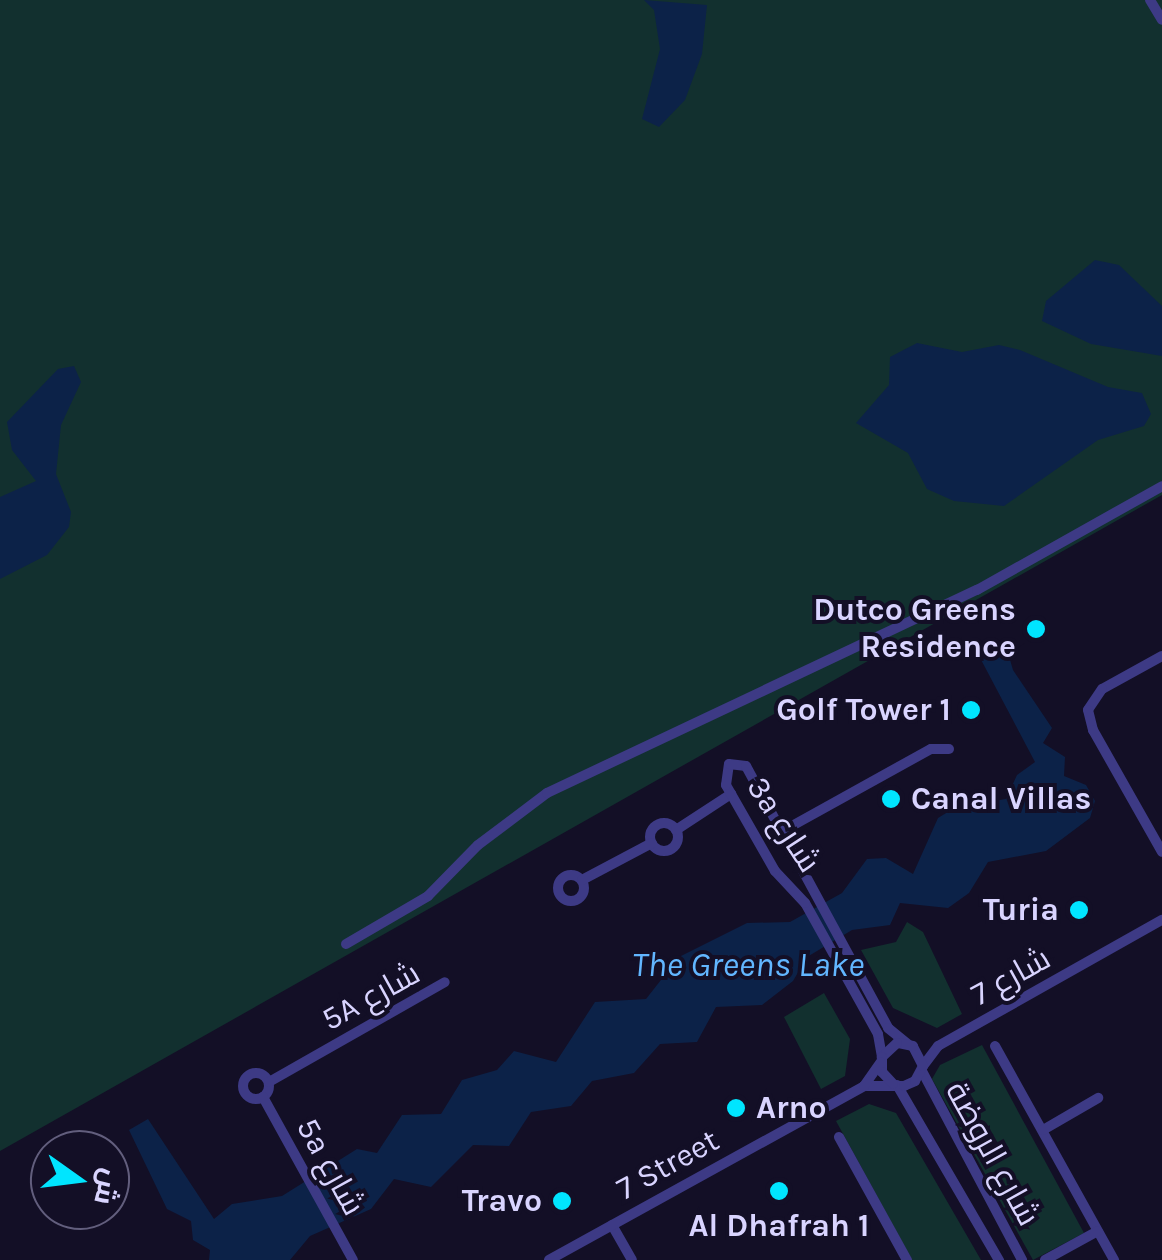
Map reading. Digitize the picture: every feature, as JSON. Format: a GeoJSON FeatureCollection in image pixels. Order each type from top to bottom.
{"type":"FeatureCollection","features":[{"type":"Feature","properties":{"kind":"street"},"geometry":{"type":"LineString","coordinates":[[1150,0],[1162,20]]}},
{"type":"Feature","properties":{"kind":"street"},"geometry":{"type":"LineString","coordinates":[[346,944],[428,896],[478,846],[548,793],[977,590],[1162,486]]}},
{"type":"Feature","properties":{"kind":"street"},"geometry":{"type":"LineString","coordinates":[[1162,656],[1102,689],[1088,710],[1093,730],[1162,852]]}},
{"type":"Feature","properties":{"kind":"street"},"geometry":{"type":"LineString","coordinates":[[780,830],[933,748],[948,749]]}},
{"type":"Feature","properties":{"kind":"street","name":"3a شارع"},"geometry":{"type":"LineString","coordinates":[[881,1060],[878,1034],[832,952],[810,899],[796,860],[741,762],[729,764],[723,774],[775,871],[810,899],[843,944],[888,1028],[910,1045]]}},
{"type":"Feature","properties":{"kind":"street"},"geometry":{"type":"LineString","coordinates":[[582,880],[652,843],[670,848],[676,830],[733,797]]}},
{"type":"Feature","properties":{"kind":"street"},"geometry":{"type":"LineString","coordinates":[[652,843],[657,824],[676,830]]}},
{"type":"Feature","properties":{"kind":"street"},"geometry":{"type":"LineString","coordinates":[[775,871],[789,872],[796,860]]}},
{"type":"Feature","properties":{"kind":"street","name":"شارع 7"},"geometry":{"type":"LineString","coordinates":[[923,1068],[938,1046],[1161,921]]}},
{"type":"Feature","properties":{"kind":"street","name":"5A شارع"},"geometry":{"type":"LineString","coordinates":[[262,1098],[246,1094],[244,1080],[260,1072],[269,1082],[446,982]]}},
{"type":"Feature","properties":{"kind":"street"},"geometry":{"type":"LineString","coordinates":[[910,1045],[923,1068],[910,1084],[864,1086],[892,1046],[910,1045]]}},
{"type":"Feature","properties":{"kind":"street","name":"شارع 7"},"geometry":{"type":"LineString","coordinates":[[910,1045],[938,1046]]}},
{"type":"Feature","properties":{"kind":"street"},"geometry":{"type":"LineString","coordinates":[[995,1046],[1114,1260]]}},
{"type":"Feature","properties":{"kind":"street"},"geometry":{"type":"LineString","coordinates":[[881,1060],[895,1085]]}},
{"type":"Feature","properties":{"kind":"street","name":"شارع الروضة"},"geometry":{"type":"LineString","coordinates":[[923,1068],[1022,1260]]}},
{"type":"Feature","properties":{"kind":"street"},"geometry":{"type":"LineString","coordinates":[[262,1098],[269,1082]]}},
{"type":"Feature","properties":{"kind":"street","name":"شارع الروضة"},"geometry":{"type":"LineString","coordinates":[[895,1085],[999,1260]]}},
{"type":"Feature","properties":{"kind":"street","name":"7 Street"},"geometry":{"type":"LineString","coordinates":[[549,1260],[864,1086]]}},
{"type":"Feature","properties":{"kind":"street","name":"5a شارع"},"geometry":{"type":"LineString","coordinates":[[262,1098],[353,1260]]}},
{"type":"Feature","properties":{"kind":"street"},"geometry":{"type":"LineString","coordinates":[[1043,1130],[1098,1098]]}},
{"type":"Feature","properties":{"kind":"street"},"geometry":{"type":"LineString","coordinates":[[838,1137],[907,1260]]}},
{"type":"Feature","properties":{"kind":"street"},"geometry":{"type":"LineString","coordinates":[[612,1225],[632,1260]]}},
{"type":"Feature","properties":{"kind":"street"},"geometry":{"type":"LineString","coordinates":[[1045,1260],[1098,1232]]}},
{"type":"Feature","properties":{"kind":"green space"},"geometry":{"type":"Polygon","coordinates":[[[0,0],[1162,0],[1162,495],[37,1130],[30,1130],[30,1134],[0,1151],[0,0]]]}},
{"type":"Feature","properties":{"kind":"green space"},"geometry":{"type":"Polygon","coordinates":[[[907,922],[923,932],[962,1014],[937,1028],[893,1008],[861,950],[896,942],[907,922]]]}},
{"type":"Feature","properties":{"kind":"green space"},"geometry":{"type":"Polygon","coordinates":[[[824,993],[850,1039],[845,1076],[821,1089],[784,1017],[824,993]]]}},
{"type":"Feature","properties":{"kind":"green space"},"geometry":{"type":"Polygon","coordinates":[[[982,1045],[1084,1233],[1033,1260],[932,1079],[940,1065],[982,1045]]]}},
{"type":"Feature","properties":{"kind":"green space"},"geometry":{"type":"Polygon","coordinates":[[[869,1104],[896,1113],[981,1260],[912,1260],[836,1121],[869,1104]]]}},
{"type":"Feature","properties":{"kind":"water"},"geometry":{"type":"Polygon","coordinates":[[[644,0],[707,5],[702,54],[685,100],[659,127],[642,119],[660,49],[654,10],[644,0]]]}},
{"type":"Feature","properties":{"kind":"water"},"geometry":{"type":"Polygon","coordinates":[[[1095,260],[1119,265],[1162,306],[1162,356],[1091,344],[1042,321],[1046,301],[1095,260]]]}},
{"type":"Feature","properties":{"kind":"water"},"geometry":{"type":"Polygon","coordinates":[[[917,343],[962,352],[999,345],[1020,350],[1108,387],[1142,393],[1151,414],[1144,426],[1098,440],[1004,506],[954,501],[927,489],[908,453],[856,423],[889,385],[890,357],[917,343]]]}},
{"type":"Feature","properties":{"kind":"water"},"geometry":{"type":"Polygon","coordinates":[[[74,366],[81,382],[61,425],[56,474],[71,512],[69,527],[47,555],[0,579],[0,497],[36,481],[12,450],[7,422],[58,369],[74,366]]]}},
{"type":"Feature","properties":{"kind":"water","name":"The Greens Lake"},"geometry":{"type":"Polygon","coordinates":[[[1004,639],[1013,670],[1052,728],[1043,743],[1065,757],[1064,776],[1086,785],[1095,801],[1090,818],[1046,851],[988,862],[969,893],[948,908],[900,903],[890,925],[852,930],[807,957],[793,981],[762,1005],[716,1007],[697,1042],[660,1044],[634,1073],[592,1081],[571,1106],[531,1112],[509,1146],[473,1145],[431,1187],[394,1179],[371,1209],[310,1236],[290,1260],[209,1260],[210,1250],[193,1240],[191,1221],[167,1209],[129,1130],[148,1119],[214,1219],[232,1204],[282,1196],[357,1149],[377,1153],[402,1115],[441,1114],[462,1080],[497,1070],[514,1051],[556,1062],[595,1002],[646,999],[679,957],[747,923],[790,922],[842,893],[867,859],[886,858],[913,874],[938,818],[956,807],[1006,799],[1017,775],[1035,762],[978,654],[1004,639]]]}},
{"type":"Feature","properties":{"kind":"place","name":"Dutco Greens Residence"},"geometry":{"type":"Point","coordinates":[1036,629]}},
{"type":"Feature","properties":{"kind":"place","name":"Golf Tower 1"},"geometry":{"type":"Point","coordinates":[971,710]}},
{"type":"Feature","properties":{"kind":"place","name":"Canal Villas"},"geometry":{"type":"Point","coordinates":[891,799]}},
{"type":"Feature","properties":{"kind":"place","name":"Turia"},"geometry":{"type":"Point","coordinates":[1079,910]}},
{"type":"Feature","properties":{"kind":"place","name":"Arno"},"geometry":{"type":"Point","coordinates":[736,1108]}},
{"type":"Feature","properties":{"kind":"place","name":"Al Dhafrah 1"},"geometry":{"type":"Point","coordinates":[779,1191]}},
{"type":"Feature","properties":{"kind":"place","name":"Travo"},"geometry":{"type":"Point","coordinates":[562,1201]}}]}
